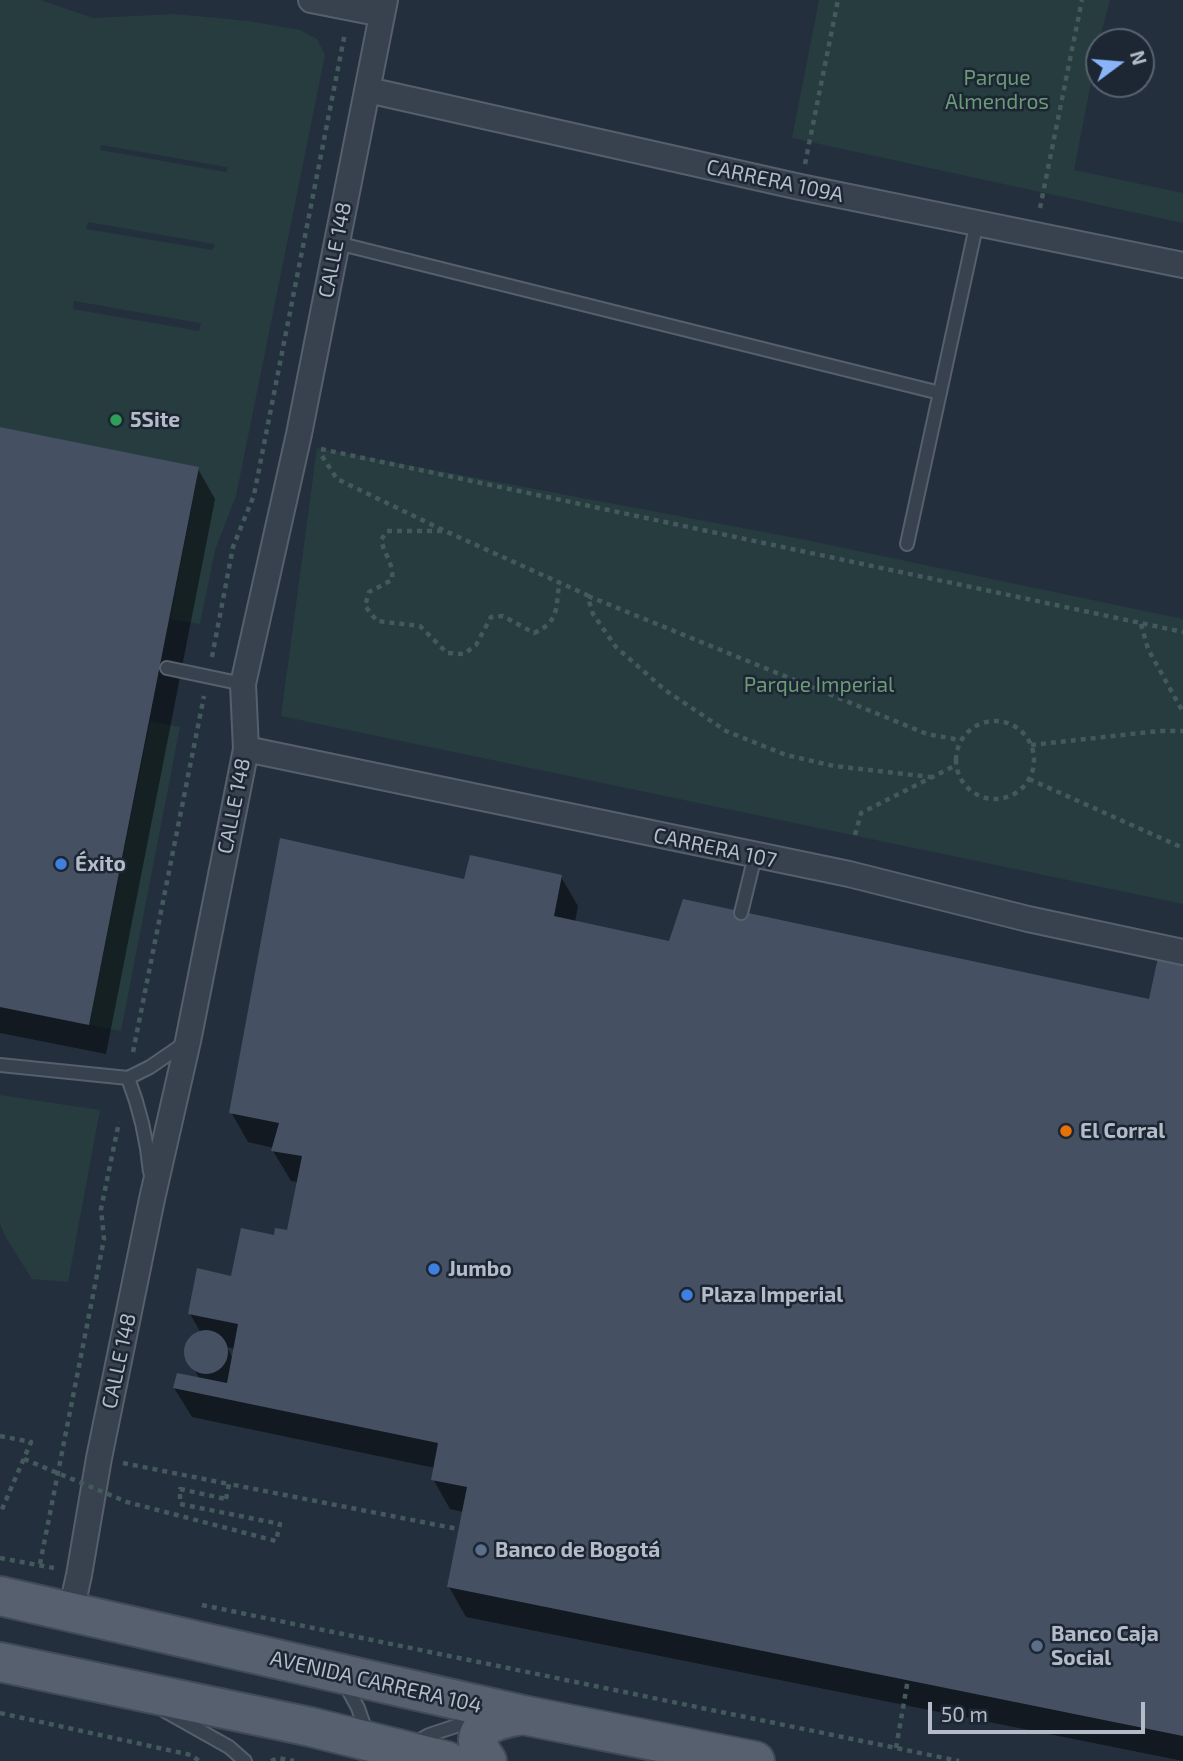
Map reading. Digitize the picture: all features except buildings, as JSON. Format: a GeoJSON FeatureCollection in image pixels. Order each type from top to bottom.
{"type":"FeatureCollection","features":[{"type":"Feature","properties":{"kind":"main road","name":"AVENIDA CARRERA 104"},"geometry":{"type":"LineString","coordinates":[[0,1596],[75,1593],[330,1672],[523,1715],[755,1761]]}},
{"type":"Feature","properties":{"kind":"main road"},"geometry":{"type":"LineString","coordinates":[[2,1667],[311,1727],[383,1754],[447,1761]]}},
{"type":"Feature","properties":{"kind":"main road"},"geometry":{"type":"LineString","coordinates":[[487,1761],[481,1754],[478,1743],[485,1725],[523,1715]]}},
{"type":"Feature","properties":{"kind":"street"},"geometry":{"type":"LineString","coordinates":[[311,0],[350,8],[383,7]]}},
{"type":"Feature","properties":{"kind":"street","name":"CALLE 148"},"geometry":{"type":"LineString","coordinates":[[75,1593],[99,1458],[152,1199],[188,1041],[246,749],[243,684],[299,434],[383,7]]}},
{"type":"Feature","properties":{"kind":"street","name":"CARRERA 109A"},"geometry":{"type":"LineString","coordinates":[[368,90],[800,187],[1183,265]]}},
{"type":"Feature","properties":{"kind":"street","name":"CARRERA 107"},"geometry":{"type":"LineString","coordinates":[[246,749],[849,874],[1028,919],[1183,951]]}},
{"type":"Feature","properties":{"kind":"lane"},"geometry":{"type":"LineString","coordinates":[[907,544],[977,222]]}},
{"type":"Feature","properties":{"kind":"lane"},"geometry":{"type":"LineString","coordinates":[[337,243],[940,393]]}},
{"type":"Feature","properties":{"kind":"lane"},"geometry":{"type":"LineString","coordinates":[[167,668],[243,684]]}},
{"type":"Feature","properties":{"kind":"lane"},"geometry":{"type":"LineString","coordinates":[[741,913],[755,856]]}},
{"type":"Feature","properties":{"kind":"lane"},"geometry":{"type":"LineString","coordinates":[[0,1065],[128,1078],[150,1067],[188,1041]]}},
{"type":"Feature","properties":{"kind":"lane"},"geometry":{"type":"LineString","coordinates":[[128,1078],[139,1107],[148,1146],[152,1199]]}},
{"type":"Feature","properties":{"kind":"lane"},"geometry":{"type":"LineString","coordinates":[[330,1672],[351,1692],[383,1754],[451,1726],[485,1717],[523,1715]]}},
{"type":"Feature","properties":{"kind":"lane"},"geometry":{"type":"LineString","coordinates":[[128,1690],[229,1747],[245,1761]]}},
{"type":"Feature","properties":{"kind":"path"},"geometry":{"type":"LineString","coordinates":[[800,187],[838,0]]}},
{"type":"Feature","properties":{"kind":"path"},"geometry":{"type":"LineString","coordinates":[[1035,235],[1082,0]]}},
{"type":"Feature","properties":{"kind":"path"},"geometry":{"type":"LineString","coordinates":[[40,1564],[104,1239],[101,1209],[233,547],[254,495],[350,8]]}},
{"type":"Feature","properties":{"kind":"path"},"geometry":{"type":"LineString","coordinates":[[961,740],[927,734],[559,584],[337,479],[317,447],[1183,632]]}},
{"type":"Feature","properties":{"kind":"path"},"geometry":{"type":"LineString","coordinates":[[445,531],[387,531],[381,540],[393,569],[392,580],[369,592],[365,606],[377,621],[420,626],[447,653],[464,654],[476,645],[491,617],[503,617],[534,633],[548,627],[556,613],[559,584]]}},
{"type":"Feature","properties":{"kind":"path"},"geometry":{"type":"LineString","coordinates":[[587,596],[593,614],[616,647],[665,690],[726,732],[786,755],[834,766],[931,777]]}},
{"type":"Feature","properties":{"kind":"path"},"geometry":{"type":"LineString","coordinates":[[1141,624],[1147,649],[1183,712]]}},
{"type":"Feature","properties":{"kind":"path"},"geometry":{"type":"LineString","coordinates":[[1001,720],[1024,733],[1031,745],[1034,768],[1022,788],[1012,795],[988,799],[976,795],[959,777],[956,755],[961,740],[976,725],[1001,720]]}},
{"type":"Feature","properties":{"kind":"path"},"geometry":{"type":"LineString","coordinates":[[1031,745],[1183,730]]}},
{"type":"Feature","properties":{"kind":"path"},"geometry":{"type":"LineString","coordinates":[[855,835],[861,813],[956,765]]}},
{"type":"Feature","properties":{"kind":"path"},"geometry":{"type":"LineString","coordinates":[[1029,779],[1183,848]]}},
{"type":"Feature","properties":{"kind":"path"},"geometry":{"type":"LineString","coordinates":[[0,1436],[31,1442],[0,1514]]}},
{"type":"Feature","properties":{"kind":"path"},"geometry":{"type":"LineString","coordinates":[[99,1458],[458,1529]]}},
{"type":"Feature","properties":{"kind":"path"},"geometry":{"type":"LineString","coordinates":[[24,1459],[127,1502],[276,1541],[280,1524],[180,1504],[180,1489],[226,1499],[229,1484]]}},
{"type":"Feature","properties":{"kind":"path"},"geometry":{"type":"LineString","coordinates":[[0,1558],[40,1564],[75,1593]]}},
{"type":"Feature","properties":{"kind":"path"},"geometry":{"type":"LineString","coordinates":[[201,1604],[959,1761]]}},
{"type":"Feature","properties":{"kind":"path"},"geometry":{"type":"LineString","coordinates":[[896,1748],[908,1679]]}},
{"type":"Feature","properties":{"kind":"path"},"geometry":{"type":"LineString","coordinates":[[0,1713],[191,1755],[199,1761]]}},
{"type":"Feature","properties":{"kind":"path"},"geometry":{"type":"LineString","coordinates":[[271,1761],[278,1758],[296,1761]]}},
{"type":"Feature","properties":{"kind":"green space"},"geometry":{"type":"Polygon","coordinates":[[[0,0],[40,0],[93,18],[174,14],[249,21],[300,30],[317,39],[325,55],[236,496],[215,550],[200,624],[170,619],[199,467],[0,427],[0,0]],[[101,145],[100,150],[226,172],[228,168],[227,167],[101,145]],[[88,222],[86,229],[212,250],[215,245],[88,222]],[[74,301],[73,309],[199,331],[201,323],[74,301]]]}},
{"type":"Feature","properties":{"kind":"green space","name":"Parque Almendros"},"geometry":{"type":"Polygon","coordinates":[[[819,0],[1110,0],[1103,28],[1085,28],[1085,98],[1088,98],[1074,170],[1183,193],[1183,223],[792,138],[819,0]]]}},
{"type":"Feature","properties":{"kind":"green space","name":"Parque Imperial"},"geometry":{"type":"Polygon","coordinates":[[[317,448],[801,539],[1183,619],[1183,904],[281,716],[317,448]]]}},
{"type":"Feature","properties":{"kind":"green space"},"geometry":{"type":"Polygon","coordinates":[[[150,721],[180,727],[121,1031],[89,1025],[150,721]]]}},
{"type":"Feature","properties":{"kind":"green space"},"geometry":{"type":"Polygon","coordinates":[[[0,1095],[100,1110],[68,1282],[32,1279],[0,1224],[0,1095]]]}},
{"type":"Feature","properties":{"kind":"place","name":"5Site"},"geometry":{"type":"Point","coordinates":[116,420]}},
{"type":"Feature","properties":{"kind":"place","name":"Éxito"},"geometry":{"type":"Point","coordinates":[61,864]}},
{"type":"Feature","properties":{"kind":"place","name":"El Corral"},"geometry":{"type":"Point","coordinates":[1066,1131]}},
{"type":"Feature","properties":{"kind":"place","name":"Jumbo"},"geometry":{"type":"Point","coordinates":[434,1269]}},
{"type":"Feature","properties":{"kind":"place","name":"Plaza Imperial"},"geometry":{"type":"Point","coordinates":[687,1295]}},
{"type":"Feature","properties":{"kind":"place","name":"Banco de Bogotá"},"geometry":{"type":"Point","coordinates":[481,1550]}},
{"type":"Feature","properties":{"kind":"place","name":"Banco Caja Social"},"geometry":{"type":"Point","coordinates":[1037,1646]}}]}
